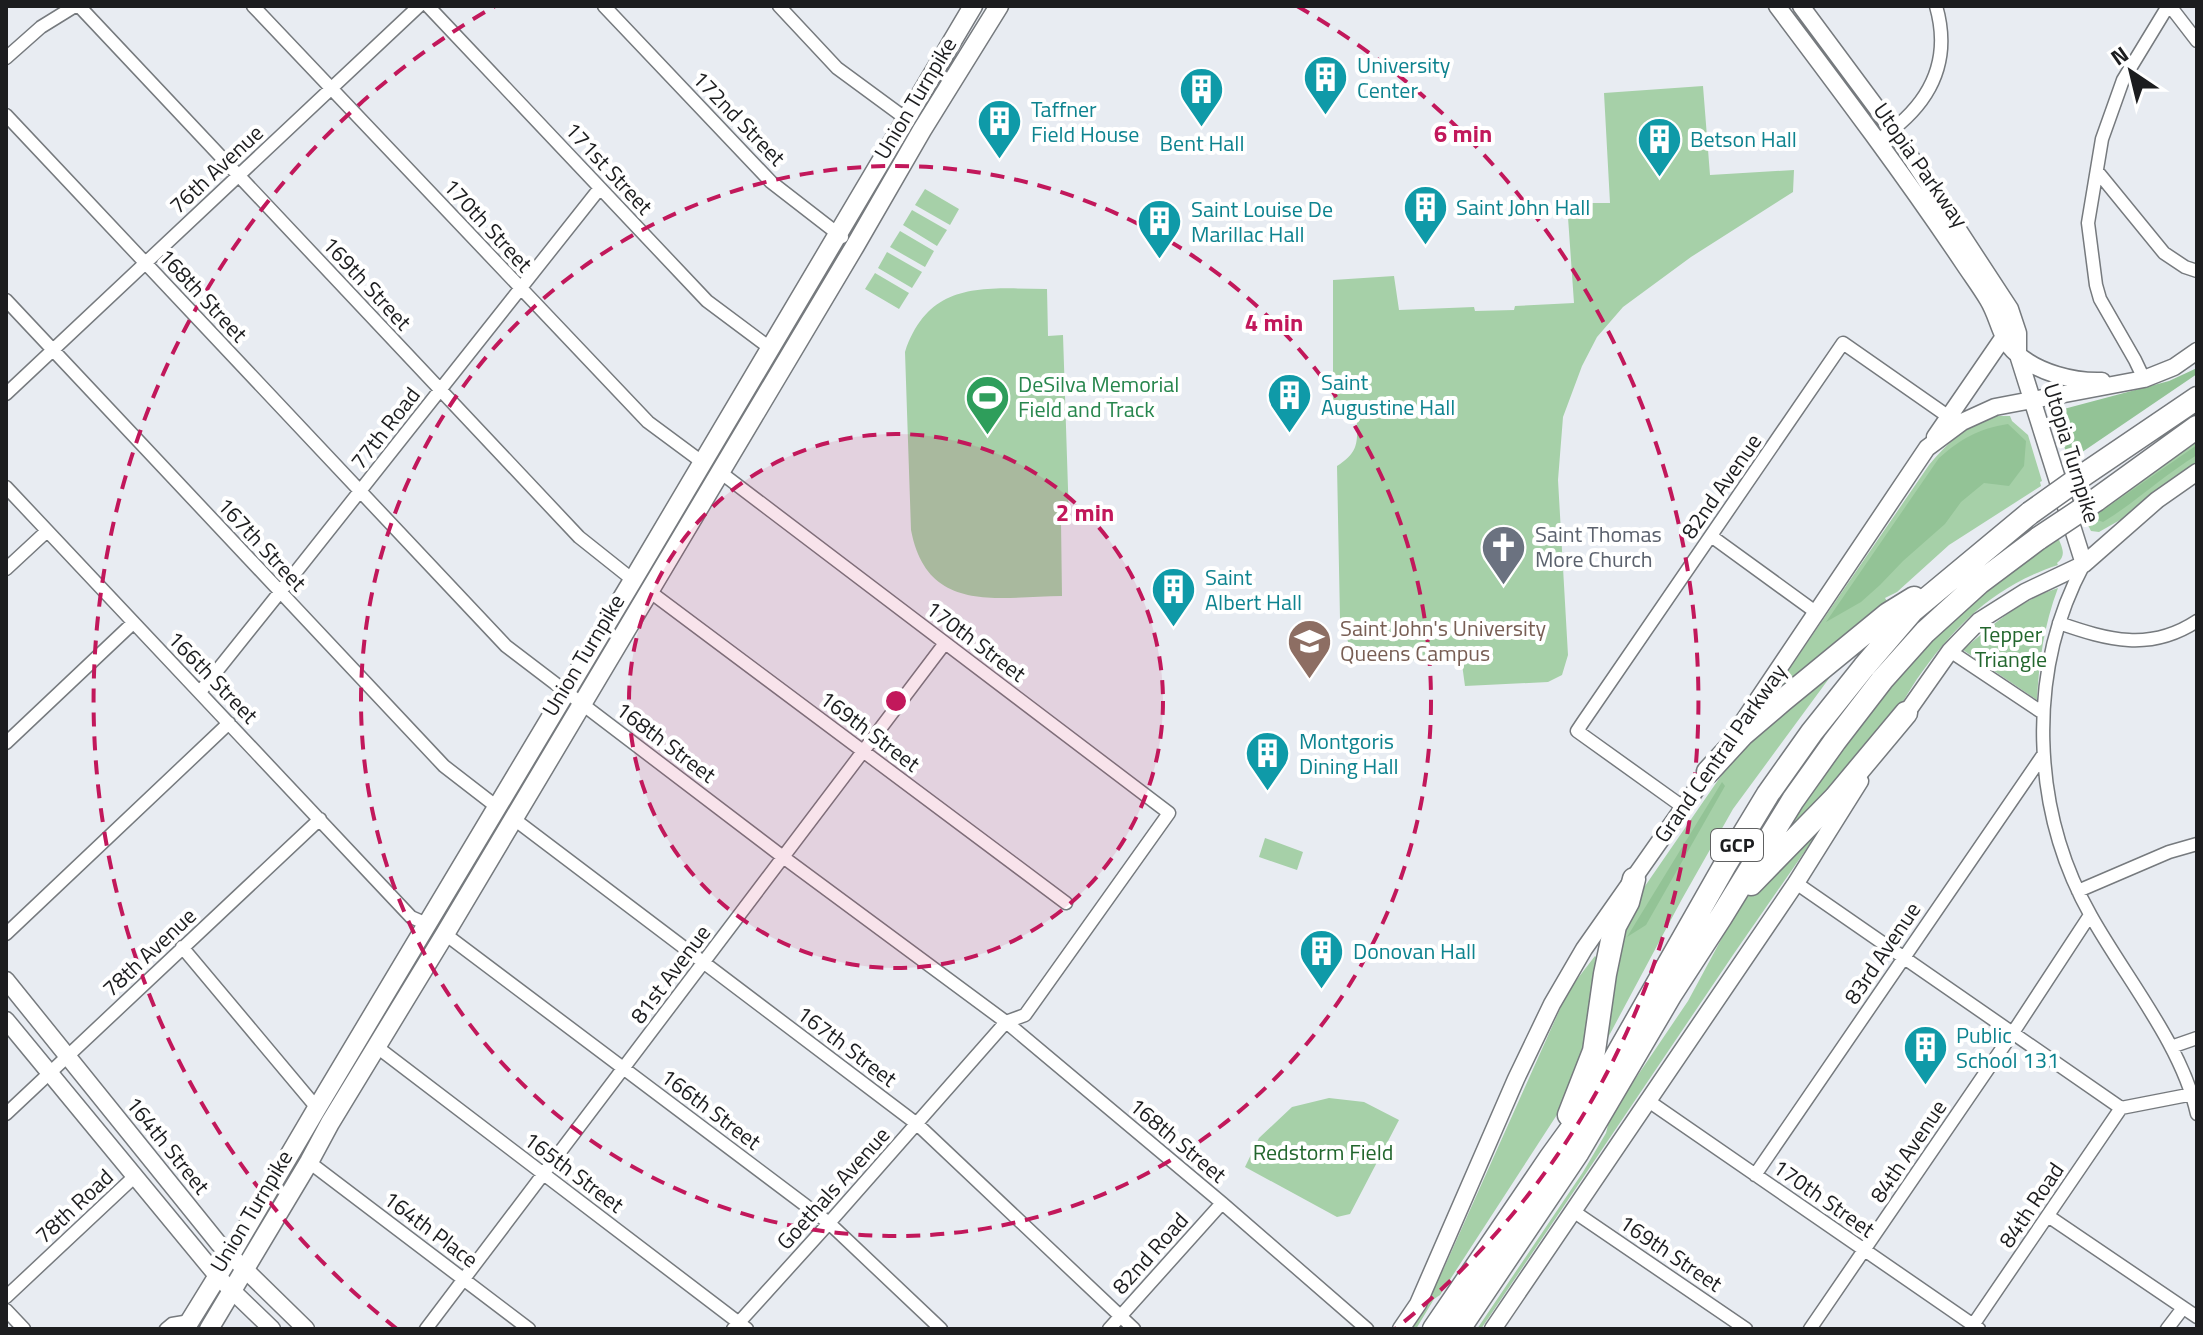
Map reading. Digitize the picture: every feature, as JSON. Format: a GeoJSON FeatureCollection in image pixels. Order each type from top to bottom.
{"type":"FeatureCollection","features":[{"type":"Feature","properties":{"kind":"highway","name":"GCP"},"geometry":{"type":"LineString","coordinates":[[1434,1329],[1588,1106],[1768,794],[1864,667],[1912,611],[1965,564],[2030,513],[2197,398]]}},
{"type":"Feature","properties":{"kind":"highway","name":"GCP"},"geometry":{"type":"LineString","coordinates":[[1459,1329],[1578,1152],[1671,994],[1793,800],[1882,680],[1925,632],[1979,583],[2197,427]]}},
{"type":"Feature","properties":{"kind":"highway"},"geometry":{"type":"LineString","coordinates":[[1708,772],[1742,735],[1888,614],[1965,564]]}},
{"type":"Feature","properties":{"kind":"highway"},"geometry":{"type":"LineString","coordinates":[[1721,917],[1835,798],[1906,713]]}},
{"type":"Feature","properties":{"kind":"highway"},"geometry":{"type":"LineString","coordinates":[[1551,1157],[1594,1051],[1615,926],[1628,902],[1634,879]]}},
{"type":"Feature","properties":{"kind":"main road","name":"Union Turnpike"},"geometry":{"type":"LineString","coordinates":[[187,1325],[566,692],[720,472],[999,6]]}},
{"type":"Feature","properties":{"kind":"main road","name":"Utopia Parkway"},"geometry":{"type":"LineString","coordinates":[[1777,6],[1878,140],[1988,300],[2003,338],[2018,355]]}},
{"type":"Feature","properties":{"kind":"main road","name":"Utopia Parkway"},"geometry":{"type":"LineString","coordinates":[[1801,6],[1893,130],[2004,299],[2018,333],[2018,355]]}},
{"type":"Feature","properties":{"kind":"main road","name":"Union Turnpike"},"geometry":{"type":"LineString","coordinates":[[209,1329],[582,704],[702,462],[838,235],[967,9]]}},
{"type":"Feature","properties":{"kind":"main road"},"geometry":{"type":"LineString","coordinates":[[1927,448],[2003,338]]}},
{"type":"Feature","properties":{"kind":"main road","name":"Grand Central Parkway"},"geometry":{"type":"LineString","coordinates":[[1401,1329],[1418,1304],[1552,1004],[1584,949],[1817,613],[1927,448],[1962,422],[1995,407],[2144,379],[2174,367],[2197,351]]}},
{"type":"Feature","properties":{"kind":"main road"},"geometry":{"type":"LineString","coordinates":[[2018,355],[2052,373],[2087,382],[2144,379]]}},
{"type":"Feature","properties":{"kind":"main road","name":"Utopia Turnpike"},"geometry":{"type":"LineString","coordinates":[[2018,355],[2084,564]]}},
{"type":"Feature","properties":{"kind":"main road"},"geometry":{"type":"LineString","coordinates":[[1500,1326],[1647,1100],[1950,651],[1979,621],[2002,606],[2084,564],[2157,500],[2197,472]]}},
{"type":"Feature","properties":{"kind":"main road","name":"164th Street"},"geometry":{"type":"LineString","coordinates":[[6,980],[230,1256],[306,1329]]}},
{"type":"Feature","properties":{"kind":"main road","name":"164th Street"},"geometry":{"type":"LineString","coordinates":[[6,1020],[218,1277],[272,1329]]}},
{"type":"Feature","properties":{"kind":"street"},"geometry":{"type":"LineString","coordinates":[[6,58],[41,27],[77,6]]}},
{"type":"Feature","properties":{"kind":"street","name":"169th Street"},"geometry":{"type":"LineString","coordinates":[[77,6],[579,537],[1066,903]]}},
{"type":"Feature","properties":{"kind":"street","name":"170th Street"},"geometry":{"type":"LineString","coordinates":[[253,6],[648,422],[702,462]]}},
{"type":"Feature","properties":{"kind":"street","name":"76th Avenue"},"geometry":{"type":"LineString","coordinates":[[6,394],[419,6]]}},
{"type":"Feature","properties":{"kind":"street","name":"171st Street"},"geometry":{"type":"LineString","coordinates":[[428,6],[707,301],[770,348]]}},
{"type":"Feature","properties":{"kind":"street","name":"172nd Street"},"geometry":{"type":"LineString","coordinates":[[604,6],[771,182],[855,246]]}},
{"type":"Feature","properties":{"kind":"street"},"geometry":{"type":"LineString","coordinates":[[779,6],[837,68],[905,118]]}},
{"type":"Feature","properties":{"kind":"street"},"geometry":{"type":"LineString","coordinates":[[1878,140],[1915,110],[1936,76],[1943,48],[1936,6]]}},
{"type":"Feature","properties":{"kind":"street"},"geometry":{"type":"LineString","coordinates":[[2144,379],[2100,299],[2088,223],[2102,139],[2123,80],[2169,6],[2197,41]]}},
{"type":"Feature","properties":{"kind":"street","name":"168th Street"},"geometry":{"type":"LineString","coordinates":[[6,115],[506,646],[1006,1022],[1367,1329]]}},
{"type":"Feature","properties":{"kind":"street"},"geometry":{"type":"LineString","coordinates":[[2097,171],[2164,253],[2197,271]]}},
{"type":"Feature","properties":{"kind":"street","name":"77th Road"},"geometry":{"type":"LineString","coordinates":[[200,692],[600,188]]}},
{"type":"Feature","properties":{"kind":"street","name":"167th Street"},"geometry":{"type":"LineString","coordinates":[[6,300],[444,766],[497,807]]}},
{"type":"Feature","properties":{"kind":"street","name":"82nd Avenue"},"geometry":{"type":"LineString","coordinates":[[1683,807],[1577,731],[1843,343],[1949,417]]}},
{"type":"Feature","properties":{"kind":"street","name":"170th Street"},"geometry":{"type":"LineString","coordinates":[[720,472],[1169,813]]}},
{"type":"Feature","properties":{"kind":"street","name":"166th Street"},"geometry":{"type":"LineString","coordinates":[[6,487],[411,917],[427,924]]}},
{"type":"Feature","properties":{"kind":"street"},"geometry":{"type":"LineString","coordinates":[[6,569],[47,531]]}},
{"type":"Feature","properties":{"kind":"street"},"geometry":{"type":"LineString","coordinates":[[1711,536],[1817,613]]}},
{"type":"Feature","properties":{"kind":"street"},"geometry":{"type":"LineString","coordinates":[[2084,564],[2059,623],[2048,666],[2043,755],[2056,827],[2078,891],[2171,1047],[2193,1094],[2197,1114]]}},
{"type":"Feature","properties":{"kind":"street"},"geometry":{"type":"LineString","coordinates":[[2059,623],[2106,638],[2137,641],[2171,635],[2197,621]]}},
{"type":"Feature","properties":{"kind":"street"},"geometry":{"type":"LineString","coordinates":[[6,743],[133,623]]}},
{"type":"Feature","properties":{"kind":"street","name":"81st Avenue"},"geometry":{"type":"LineString","coordinates":[[426,1329],[945,643]]}},
{"type":"Feature","properties":{"kind":"street"},"geometry":{"type":"LineString","coordinates":[[1950,651],[2043,713]]}},
{"type":"Feature","properties":{"kind":"street"},"geometry":{"type":"LineString","coordinates":[[6,934],[229,723]]}},
{"type":"Feature","properties":{"kind":"street","name":"83rd Avenue"},"geometry":{"type":"LineString","coordinates":[[1755,1175],[2043,755]]}},
{"type":"Feature","properties":{"kind":"street","name":"Goethals Avenue"},"geometry":{"type":"LineString","coordinates":[[740,1327],[1006,1022],[1025,1015],[1169,813]]}},
{"type":"Feature","properties":{"kind":"street","name":"78th Avenue"},"geometry":{"type":"LineString","coordinates":[[6,1114],[320,819]]}},
{"type":"Feature","properties":{"kind":"street","name":"167th Street"},"geometry":{"type":"LineString","coordinates":[[514,819],[917,1124],[1134,1329]]}},
{"type":"Feature","properties":{"kind":"street"},"geometry":{"type":"LineString","coordinates":[[2078,891],[2169,852],[2197,844]]}},
{"type":"Feature","properties":{"kind":"street"},"geometry":{"type":"LineString","coordinates":[[1796,883],[2014,1031],[2121,1108],[2193,1094]]}},
{"type":"Feature","properties":{"kind":"street","name":"84th Avenue"},"geometry":{"type":"LineString","coordinates":[[1810,1329],[2090,915]]}},
{"type":"Feature","properties":{"kind":"street","name":"166th Street"},"geometry":{"type":"LineString","coordinates":[[445,934],[829,1223],[941,1329]]}},
{"type":"Feature","properties":{"kind":"street"},"geometry":{"type":"LineString","coordinates":[[182,947],[317,1108]]}},
{"type":"Feature","properties":{"kind":"street"},"geometry":{"type":"LineString","coordinates":[[2171,1047],[2197,1038]]}},
{"type":"Feature","properties":{"kind":"street","name":"165th Street"},"geometry":{"type":"LineString","coordinates":[[377,1047],[740,1327]]}},
{"type":"Feature","properties":{"kind":"street","name":"170th Street"},"geometry":{"type":"LineString","coordinates":[[1647,1100],[1976,1327]]}},
{"type":"Feature","properties":{"kind":"street","name":"84th Road"},"geometry":{"type":"LineString","coordinates":[[1976,1327],[2121,1108]]}},
{"type":"Feature","properties":{"kind":"street","name":"164th Place"},"geometry":{"type":"LineString","coordinates":[[309,1162],[529,1329]]}},
{"type":"Feature","properties":{"kind":"street","name":"78th Road"},"geometry":{"type":"LineString","coordinates":[[6,1297],[134,1177]]}},
{"type":"Feature","properties":{"kind":"street","name":"82nd Road"},"geometry":{"type":"LineString","coordinates":[[1109,1329],[1222,1203]]}},
{"type":"Feature","properties":{"kind":"street","name":"169th Street"},"geometry":{"type":"LineString","coordinates":[[1573,1211],[1746,1329]]}},
{"type":"Feature","properties":{"kind":"street"},"geometry":{"type":"LineString","coordinates":[[2048,1216],[2197,1317]]}},
{"type":"Feature","properties":{"kind":"street"},"geometry":{"type":"LineString","coordinates":[[2167,1329],[2183,1308]]}},
{"type":"Feature","properties":{"kind":"street"},"geometry":{"type":"LineString","coordinates":[[6,1310],[24,1329]]}},
{"type":"Feature","properties":{"kind":"street"},"geometry":{"type":"LineString","coordinates":[[166,1329],[172,1324],[187,1325]]}},
{"type":"Feature","properties":{"kind":"green space"},"geometry":{"type":"Polygon","coordinates":[[[1703,86],[1710,175],[1794,170],[1793,192],[1691,257],[1623,307],[1597,337],[1582,366],[1563,417],[1558,480],[1568,655],[1562,675],[1548,682],[1465,686],[1461,657],[1356,664],[1340,619],[1337,466],[1350,456],[1356,445],[1357,417],[1348,407],[1333,401],[1333,280],[1394,276],[1399,310],[1474,307],[1475,311],[1514,310],[1515,306],[1574,303],[1567,203],[1610,203],[1604,93],[1703,86]]]}},
{"type":"Feature","properties":{"kind":"green space"},"geometry":{"type":"Polygon","coordinates":[[[925,189],[959,209],[950,225],[915,205],[925,189]]]}},
{"type":"Feature","properties":{"kind":"green space"},"geometry":{"type":"Polygon","coordinates":[[[912,210],[947,230],[937,246],[903,225],[912,210]]]}},
{"type":"Feature","properties":{"kind":"green space"},"geometry":{"type":"Polygon","coordinates":[[[900,231],[934,251],[925,267],[890,247],[900,231]]]}},
{"type":"Feature","properties":{"kind":"green space"},"geometry":{"type":"Polygon","coordinates":[[[887,252],[922,272],[912,288],[878,268],[887,252]]]}},
{"type":"Feature","properties":{"kind":"green space"},"geometry":{"type":"Polygon","coordinates":[[[875,273],[909,293],[899,309],[865,289],[875,273]]]}},
{"type":"Feature","properties":{"kind":"green space","name":"DeSilva Memorial Field and Track"},"geometry":{"type":"Polygon","coordinates":[[[1047,289],[1048,336],[1063,335],[1069,519],[1061,521],[1062,596],[989,598],[968,595],[948,588],[932,576],[919,557],[911,530],[905,352],[915,329],[928,312],[943,301],[980,290],[1047,289]]]}},
{"type":"Feature","properties":{"kind":"green space"},"geometry":{"type":"Polygon","coordinates":[[[2197,368],[2197,374],[2069,461],[2055,419],[2060,410],[2169,381],[2197,368]]]}},
{"type":"Feature","properties":{"kind":"green space"},"geometry":{"type":"Polygon","coordinates":[[[1992,416],[2010,416],[2028,435],[2041,486],[1949,545],[1897,592],[1885,598],[1890,606],[1759,713],[1929,465],[1958,436],[1992,416]]]}},
{"type":"Feature","properties":{"kind":"green space"},"geometry":{"type":"Polygon","coordinates":[[[2008,424],[2026,441],[2024,466],[2009,486],[1984,483],[1861,602],[1826,622],[1939,458],[1971,435],[2008,424]]]}},
{"type":"Feature","properties":{"kind":"green space"},"geometry":{"type":"Polygon","coordinates":[[[2197,442],[2197,464],[2123,522],[2120,520],[2099,532],[2091,531],[2085,519],[2197,442]]]}},
{"type":"Feature","properties":{"kind":"green space"},"geometry":{"type":"Polygon","coordinates":[[[2197,445],[2197,455],[2115,514],[2103,522],[2092,518],[2197,445]]]}},
{"type":"Feature","properties":{"kind":"green space"},"geometry":{"type":"Polygon","coordinates":[[[2058,537],[2063,554],[2058,565],[2014,584],[1961,625],[1931,659],[1869,749],[1784,840],[1780,837],[1844,738],[1968,598],[2058,537]]]}},
{"type":"Feature","properties":{"kind":"green space","name":"Tepper Triangle"},"geometry":{"type":"Polygon","coordinates":[[[2058,588],[2043,643],[2037,700],[1963,650],[2019,606],[2058,588]]]}},
{"type":"Feature","properties":{"kind":"green space"},"geometry":{"type":"Polygon","coordinates":[[[1836,669],[1733,809],[1596,1060],[1613,958],[1634,902],[1743,744],[1836,669]]]}},
{"type":"Feature","properties":{"kind":"green space"},"geometry":{"type":"Polygon","coordinates":[[[1722,782],[1725,786],[1646,925],[1627,937],[1722,782]]]}},
{"type":"Feature","properties":{"kind":"green space"},"geometry":{"type":"Polygon","coordinates":[[[1850,786],[1481,1329],[1477,1329],[1583,1172],[1621,1100],[1688,1001],[1737,910],[1762,879],[1850,786]]]}},
{"type":"Feature","properties":{"kind":"green space"},"geometry":{"type":"Polygon","coordinates":[[[1265,838],[1303,852],[1297,870],[1259,857],[1265,838]]]}},
{"type":"Feature","properties":{"kind":"green space"},"geometry":{"type":"Polygon","coordinates":[[[1595,956],[1602,963],[1575,1087],[1440,1295],[1434,1299],[1416,1329],[1412,1329],[1444,1268],[1568,991],[1595,956]]]}},
{"type":"Feature","properties":{"kind":"green space","name":"Redstorm Field"},"geometry":{"type":"Polygon","coordinates":[[[1329,1098],[1364,1102],[1399,1120],[1350,1214],[1337,1217],[1245,1167],[1259,1138],[1292,1107],[1329,1098]]]}},
{"type":"Feature","properties":{"kind":"place","name":"University Center"},"geometry":{"type":"Point","coordinates":[1326,117]}},
{"type":"Feature","properties":{"kind":"place","name":"Bent Hall"},"geometry":{"type":"Point","coordinates":[1202,129]}},
{"type":"Feature","properties":{"kind":"place","name":"Taffner Field House"},"geometry":{"type":"Point","coordinates":[1000,161]}},
{"type":"Feature","properties":{"kind":"place","name":"Betson Hall"},"geometry":{"type":"Point","coordinates":[1659,178]}},
{"type":"Feature","properties":{"kind":"place","name":"Saint John Hall"},"geometry":{"type":"Point","coordinates":[1425,246]}},
{"type":"Feature","properties":{"kind":"place","name":"Saint Louise De Marillac Hall"},"geometry":{"type":"Point","coordinates":[1160,261]}},
{"type":"Feature","properties":{"kind":"place","name":"Saint Augustine Hall"},"geometry":{"type":"Point","coordinates":[1290,434]}},
{"type":"Feature","properties":{"kind":"place","name":"DeSilva Memorial Field and Track"},"geometry":{"type":"Point","coordinates":[987,436]}},
{"type":"Feature","properties":{"kind":"place","name":"Saint Thomas More Church"},"geometry":{"type":"Point","coordinates":[1504,586]}},
{"type":"Feature","properties":{"kind":"place","name":"Saint Albert Hall"},"geometry":{"type":"Point","coordinates":[1174,629]}},
{"type":"Feature","properties":{"kind":"place","name":"Saint John's University Queens Campus"},"geometry":{"type":"Point","coordinates":[1309,680]}},
{"type":"Feature","properties":{"kind":"place","name":"Montgoris Dining Hall"},"geometry":{"type":"Point","coordinates":[1268,793]}},
{"type":"Feature","properties":{"kind":"place","name":"Donovan Hall"},"geometry":{"type":"Point","coordinates":[1322,990]}},
{"type":"Feature","properties":{"kind":"place","name":"Public School 131"},"geometry":{"type":"Point","coordinates":[1925,1087]}}]}
